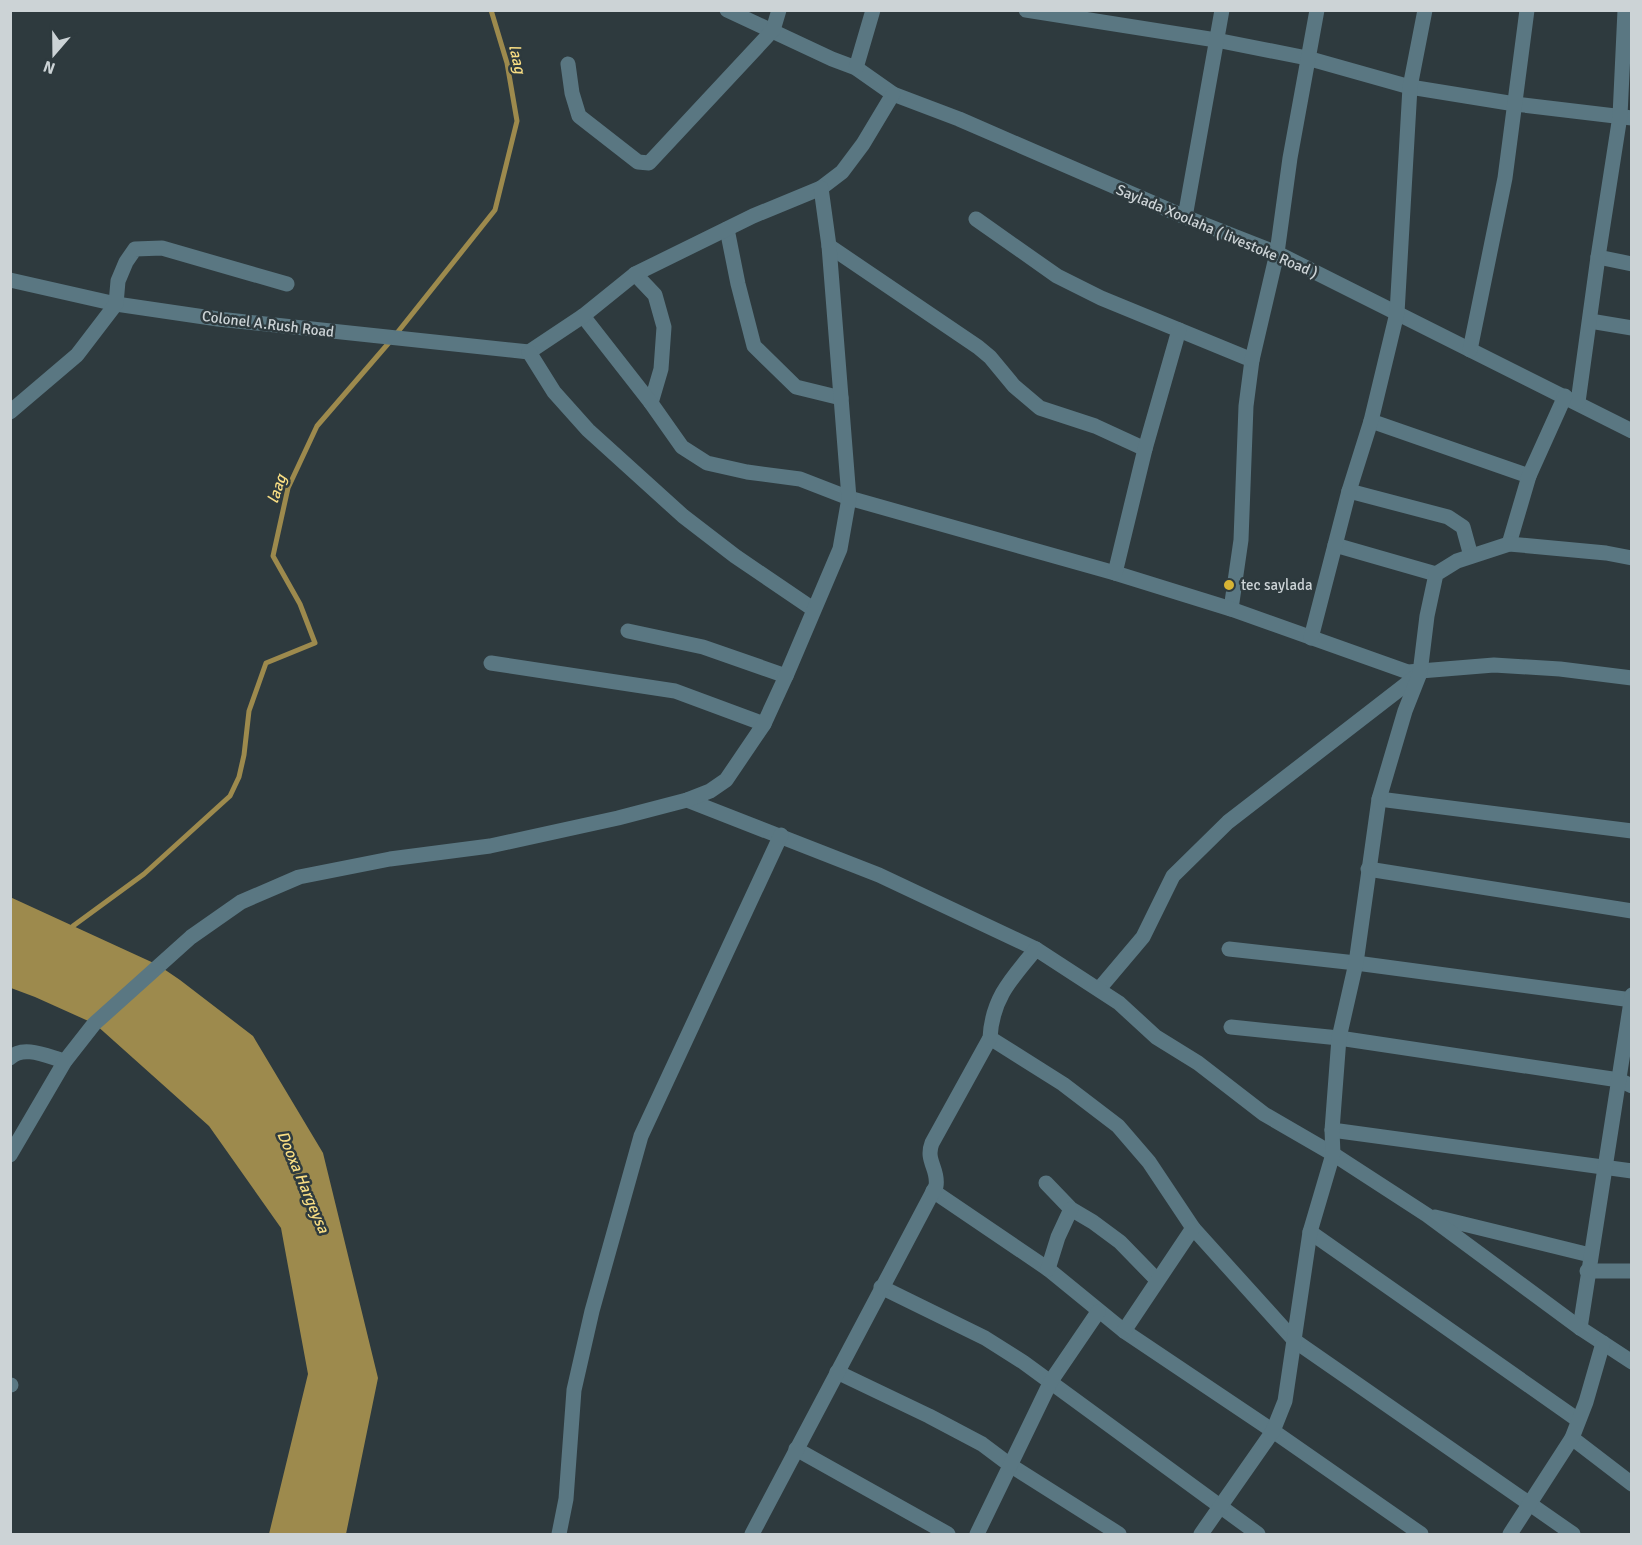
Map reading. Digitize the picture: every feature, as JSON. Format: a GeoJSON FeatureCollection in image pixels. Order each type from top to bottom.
{"type":"FeatureCollection","features":[{"type":"Feature","properties":{"kind":"street","name":"Saylada Xoolaha ( livestoke Road )"},"geometry":{"type":"LineString","coordinates":[[727,10],[856,68],[893,94],[959,119],[1185,217],[1277,253],[1632,431]]}},
{"type":"Feature","properties":{"kind":"street"},"geometry":{"type":"LineString","coordinates":[[568,64],[572,93],[579,116],[638,162],[649,163],[773,30],[778,10]]}},
{"type":"Feature","properties":{"kind":"street"},"geometry":{"type":"LineString","coordinates":[[856,68],[873,10]]}},
{"type":"Feature","properties":{"kind":"street"},"geometry":{"type":"LineString","coordinates":[[1026,10],[1114,18],[1307,58],[1410,87],[1515,104],[1626,117]]}},
{"type":"Feature","properties":{"kind":"street"},"geometry":{"type":"LineString","coordinates":[[1185,217],[1222,10]]}},
{"type":"Feature","properties":{"kind":"street"},"geometry":{"type":"LineString","coordinates":[[1231,609],[1241,540],[1246,406],[1252,360],[1277,253],[1290,158],[1317,10]]}},
{"type":"Feature","properties":{"kind":"street"},"geometry":{"type":"LineString","coordinates":[[1311,638],[1349,491],[1371,421],[1397,313],[1410,87],[1425,10]]}},
{"type":"Feature","properties":{"kind":"street"},"geometry":{"type":"LineString","coordinates":[[1470,350],[1505,178],[1527,10]]}},
{"type":"Feature","properties":{"kind":"street"},"geometry":{"type":"LineString","coordinates":[[1509,544],[1529,476],[1572,399],[1590,321],[1598,257],[1626,117],[1625,10]]}},
{"type":"Feature","properties":{"kind":"street"},"geometry":{"type":"LineString","coordinates":[[813,609],[735,556],[692,522],[588,430],[554,392],[529,352],[583,316],[635,274],[753,216],[821,188],[842,172],[863,144],[893,94]]}},
{"type":"Feature","properties":{"kind":"street"},"geometry":{"type":"LineString","coordinates":[[10,1155],[65,1061],[94,1024],[191,937],[241,902],[299,877],[390,859],[490,846],[618,818],[687,800],[710,791],[726,780],[764,724],[786,676],[840,549],[849,498],[829,246],[821,188]]}},
{"type":"Feature","properties":{"kind":"street"},"geometry":{"type":"LineString","coordinates":[[976,219],[1057,276],[1101,298],[1252,360]]}},
{"type":"Feature","properties":{"kind":"street"},"geometry":{"type":"LineString","coordinates":[[728,229],[738,284],[754,346],[796,387],[841,398]]}},
{"type":"Feature","properties":{"kind":"street"},"geometry":{"type":"LineString","coordinates":[[829,246],[978,347],[990,357],[1014,386],[1040,408],[1095,426],[1145,449]]}},
{"type":"Feature","properties":{"kind":"street"},"geometry":{"type":"LineString","coordinates":[[10,412],[77,355],[117,304],[118,281],[126,262],[135,249],[162,248],[287,284]]}},
{"type":"Feature","properties":{"kind":"street"},"geometry":{"type":"LineString","coordinates":[[1598,257],[1632,264]]}},
{"type":"Feature","properties":{"kind":"street"},"geometry":{"type":"LineString","coordinates":[[635,274],[655,294],[664,327],[661,369],[651,403]]}},
{"type":"Feature","properties":{"kind":"street","name":"Colonel A.Rush Road"},"geometry":{"type":"LineString","coordinates":[[10,280],[117,304],[218,319],[529,352]]}},
{"type":"Feature","properties":{"kind":"street"},"geometry":{"type":"LineString","coordinates":[[583,316],[682,447],[707,463],[747,472],[800,479],[849,498],[1115,573],[1231,609],[1408,672],[1420,673],[1455,667],[1494,665],[1560,669],[1632,678]]}},
{"type":"Feature","properties":{"kind":"street"},"geometry":{"type":"LineString","coordinates":[[1590,321],[1632,328]]}},
{"type":"Feature","properties":{"kind":"street"},"geometry":{"type":"LineString","coordinates":[[1115,573],[1145,449],[1179,330]]}},
{"type":"Feature","properties":{"kind":"street"},"geometry":{"type":"LineString","coordinates":[[1371,421],[1529,476]]}},
{"type":"Feature","properties":{"kind":"street"},"geometry":{"type":"LineString","coordinates":[[1349,491],[1448,517],[1463,527],[1471,556]]}},
{"type":"Feature","properties":{"kind":"street"},"geometry":{"type":"LineString","coordinates":[[1201,1534],[1273,1431],[1285,1401],[1310,1232],[1333,1154],[1332,1130],[1339,1038],[1356,963],[1379,800],[1405,711],[1420,673],[1436,574],[1457,561],[1509,544],[1632,558]]}},
{"type":"Feature","properties":{"kind":"street"},"geometry":{"type":"LineString","coordinates":[[1335,545],[1436,574]]}},
{"type":"Feature","properties":{"kind":"street"},"geometry":{"type":"LineString","coordinates":[[628,631],[703,647],[786,676]]}},
{"type":"Feature","properties":{"kind":"street"},"geometry":{"type":"LineString","coordinates":[[491,663],[675,691],[764,724]]}},
{"type":"Feature","properties":{"kind":"street"},"geometry":{"type":"LineString","coordinates":[[1099,989],[1143,937],[1173,876],[1228,822],[1420,673]]}},
{"type":"Feature","properties":{"kind":"street"},"geometry":{"type":"LineString","coordinates":[[687,800],[879,875],[1035,949],[1119,1003],[1156,1037],[1198,1063],[1264,1114],[1333,1154],[1426,1215],[1580,1328],[1632,1362]]}},
{"type":"Feature","properties":{"kind":"street"},"geometry":{"type":"LineString","coordinates":[[1379,800],[1632,831]]}},
{"type":"Feature","properties":{"kind":"street"},"geometry":{"type":"LineString","coordinates":[[559,1534],[566,1499],[574,1390],[592,1311],[641,1136],[781,835]]}},
{"type":"Feature","properties":{"kind":"street"},"geometry":{"type":"LineString","coordinates":[[1368,869],[1632,911]]}},
{"type":"Feature","properties":{"kind":"street"},"geometry":{"type":"LineString","coordinates":[[752,1534],[933,1191],[937,1181],[929,1157],[930,1149],[990,1038],[991,1019],[995,1005],[1006,986],[1035,949]]}},
{"type":"Feature","properties":{"kind":"street"},"geometry":{"type":"LineString","coordinates":[[1229,949],[1631,999],[1625,1083],[1605,1166],[1580,1328]]}},
{"type":"Feature","properties":{"kind":"street"},"geometry":{"type":"LineString","coordinates":[[1231,1027],[1339,1038],[1625,1083]]}},
{"type":"Feature","properties":{"kind":"street"},"geometry":{"type":"LineString","coordinates":[[990,1038],[1063,1084],[1118,1126],[1149,1162],[1193,1228],[1295,1341],[1573,1534]]}},
{"type":"Feature","properties":{"kind":"street"},"geometry":{"type":"LineString","coordinates":[[10,1058],[14,1054],[25,1051],[65,1061]]}},
{"type":"Feature","properties":{"kind":"street"},"geometry":{"type":"LineString","coordinates":[[1332,1130],[1632,1171]]}},
{"type":"Feature","properties":{"kind":"street"},"geometry":{"type":"LineString","coordinates":[[1046,1183],[1071,1209],[1094,1222],[1120,1242],[1156,1280]]}},
{"type":"Feature","properties":{"kind":"street"},"geometry":{"type":"LineString","coordinates":[[933,1191],[1048,1269],[1124,1331],[1421,1534]]}},
{"type":"Feature","properties":{"kind":"street"},"geometry":{"type":"LineString","coordinates":[[1048,1269],[1058,1237],[1071,1209]]}},
{"type":"Feature","properties":{"kind":"street"},"geometry":{"type":"LineString","coordinates":[[1426,1215],[1590,1255]]}},
{"type":"Feature","properties":{"kind":"street"},"geometry":{"type":"LineString","coordinates":[[1124,1331],[1193,1228]]}},
{"type":"Feature","properties":{"kind":"street"},"geometry":{"type":"LineString","coordinates":[[1310,1232],[1578,1420]]}},
{"type":"Feature","properties":{"kind":"street"},"geometry":{"type":"LineString","coordinates":[[1587,1271],[1632,1271]]}},
{"type":"Feature","properties":{"kind":"street"},"geometry":{"type":"LineString","coordinates":[[881,1287],[985,1338],[1052,1381],[1258,1534]]}},
{"type":"Feature","properties":{"kind":"street"},"geometry":{"type":"LineString","coordinates":[[976,1534],[1052,1381],[1098,1311]]}},
{"type":"Feature","properties":{"kind":"street"},"geometry":{"type":"LineString","coordinates":[[1510,1534],[1572,1438],[1586,1402],[1603,1343]]}},
{"type":"Feature","properties":{"kind":"street"},"geometry":{"type":"LineString","coordinates":[[837,1372],[982,1444],[1010,1465],[1119,1534]]}},
{"type":"Feature","properties":{"kind":"street"},"geometry":{"type":"LineString","coordinates":[[1572,1438],[1632,1484]]}},
{"type":"Feature","properties":{"kind":"street"},"geometry":{"type":"LineString","coordinates":[[796,1449],[948,1534]]}},
{"type":"Feature","properties":{"kind":"water","name":"Dooxa Hargeysa"},"geometry":{"type":"Polygon","coordinates":[[[10,897],[158,965],[253,1036],[323,1153],[378,1378],[346,1534],[269,1534],[308,1374],[281,1228],[209,1126],[95,1024],[11,988],[10,897]]]}},
{"type":"Feature","properties":{"kind":"waterway","name":"laag"},"geometry":{"type":"LineString","coordinates":[[73,926],[144,874],[230,796],[239,777],[244,755],[249,711],[266,663],[315,643],[300,604],[273,556],[288,488],[317,426],[393,338],[495,210],[517,121],[507,63],[491,10]]}},
{"type":"Feature","properties":{"kind":"place","name":"tec saylada"},"geometry":{"type":"Point","coordinates":[1229,585]}}]}
